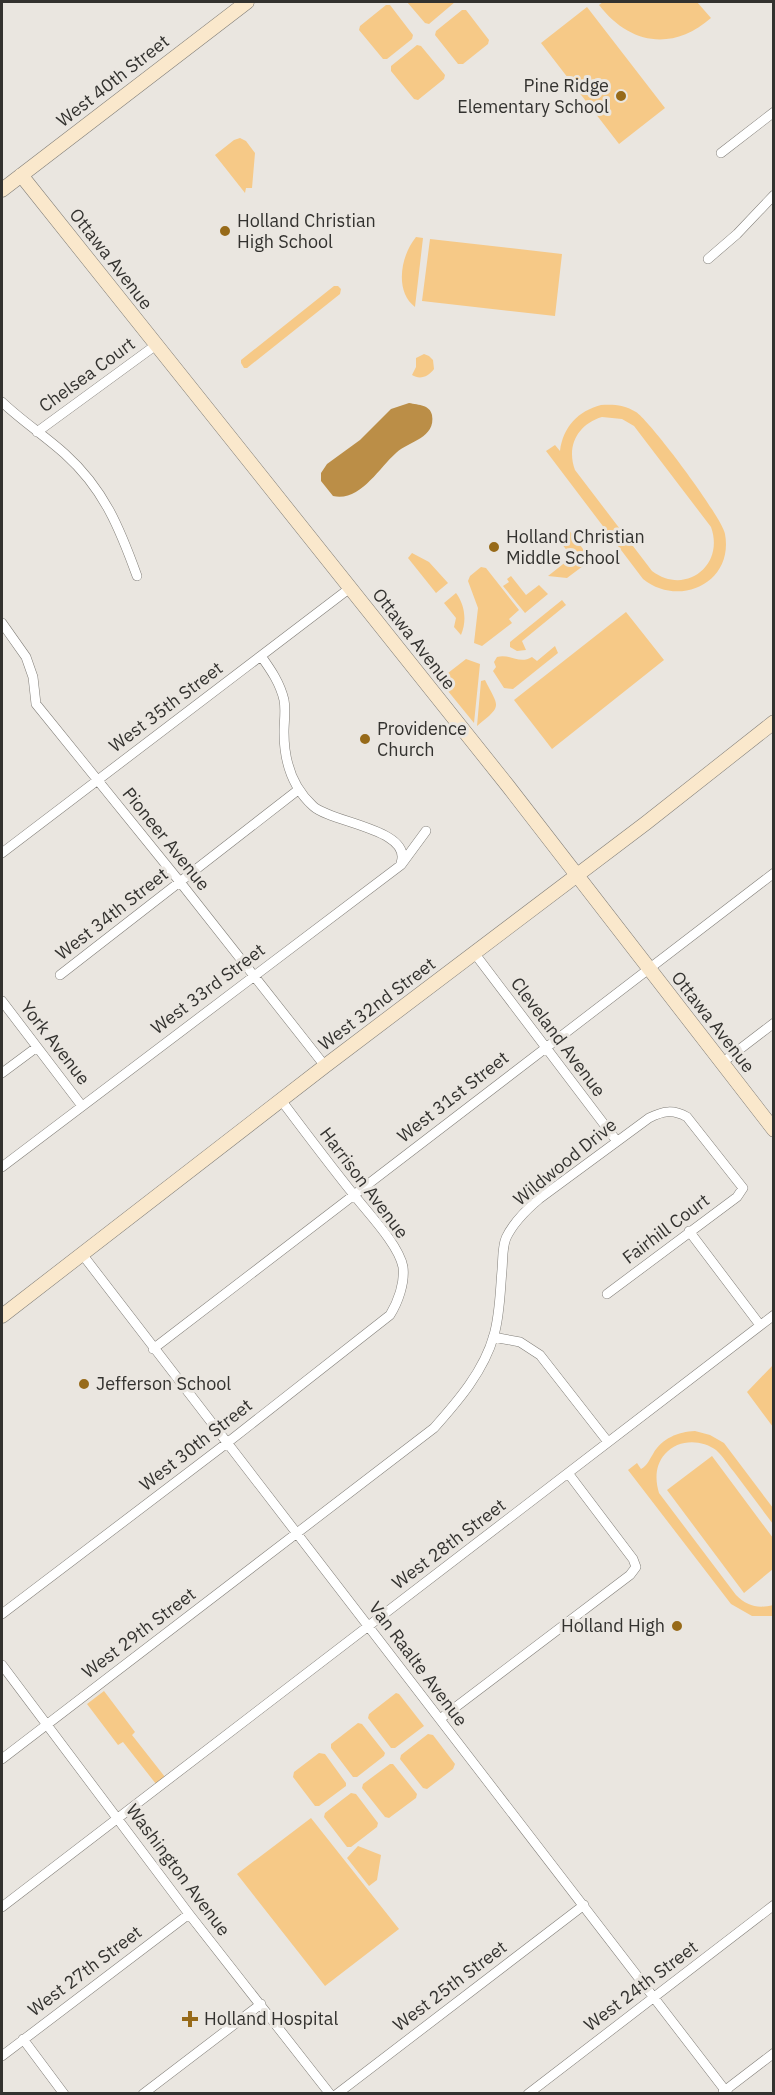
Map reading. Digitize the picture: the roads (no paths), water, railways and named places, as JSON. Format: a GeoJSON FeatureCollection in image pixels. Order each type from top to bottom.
{"type":"FeatureCollection","features":[{"type":"Feature","properties":{"kind":"street","name":"West 40th Street"},"geometry":{"type":"LineString","coordinates":[[2,190],[248,2]]}},
{"type":"Feature","properties":{"kind":"street"},"geometry":{"type":"LineString","coordinates":[[722,153],[774,112]]}},
{"type":"Feature","properties":{"kind":"street","name":"Ottawa Avenue"},"geometry":{"type":"LineString","coordinates":[[21,175],[578,875],[774,1130]]}},
{"type":"Feature","properties":{"kind":"street"},"geometry":{"type":"LineString","coordinates":[[708,259],[737,234],[774,195]]}},
{"type":"Feature","properties":{"kind":"street","name":"Chelsea Court"},"geometry":{"type":"LineString","coordinates":[[37,432],[156,345]]}},
{"type":"Feature","properties":{"kind":"street","name":"Chelsea Court"},"geometry":{"type":"LineString","coordinates":[[2,402],[80,469],[106,502],[121,533],[137,576]]}},
{"type":"Feature","properties":{"kind":"street","name":"West 35th Street"},"geometry":{"type":"LineString","coordinates":[[2,853],[350,588]]}},
{"type":"Feature","properties":{"kind":"street","name":"Pioneer Avenue"},"geometry":{"type":"LineString","coordinates":[[2,623],[26,657],[33,677],[36,704],[325,1066]]}},
{"type":"Feature","properties":{"kind":"street"},"geometry":{"type":"LineString","coordinates":[[261,656],[277,678],[285,702],[285,758],[298,790],[319,811],[335,819],[382,832],[394,840],[403,858],[401,865]]}},
{"type":"Feature","properties":{"kind":"street","name":"West 32nd Street"},"geometry":{"type":"LineString","coordinates":[[2,1316],[774,722]]}},
{"type":"Feature","properties":{"kind":"street","name":"West 34th Street"},"geometry":{"type":"LineString","coordinates":[[60,975],[298,790]]}},
{"type":"Feature","properties":{"kind":"street","name":"West 33rd Street"},"geometry":{"type":"LineString","coordinates":[[2,1167],[401,865],[426,831]]}},
{"type":"Feature","properties":{"kind":"street","name":"West 31st Street"},"geometry":{"type":"LineString","coordinates":[[153,1349],[774,873]]}},
{"type":"Feature","properties":{"kind":"street","name":"Cleveland Avenue"},"geometry":{"type":"LineString","coordinates":[[475,954],[616,1140]]}},
{"type":"Feature","properties":{"kind":"street","name":"York Avenue"},"geometry":{"type":"LineString","coordinates":[[2,1001],[82,1106]]}},
{"type":"Feature","properties":{"kind":"street"},"geometry":{"type":"LineString","coordinates":[[723,1062],[774,1023]]}},
{"type":"Feature","properties":{"kind":"street"},"geometry":{"type":"LineString","coordinates":[[2,1073],[37,1047]]}},
{"type":"Feature","properties":{"kind":"street","name":"Harrison Avenue"},"geometry":{"type":"LineString","coordinates":[[280,1100],[381,1229],[403,1267],[400,1293]]}},
{"type":"Feature","properties":{"kind":"street","name":"Wildwood Drive"},"geometry":{"type":"LineString","coordinates":[[298,1534],[434,1428],[471,1383],[494,1337],[499,1316],[506,1239],[526,1210],[616,1140],[649,1118],[668,1111],[675,1111],[687,1117],[743,1188]]}},
{"type":"Feature","properties":{"kind":"street","name":"Fairhill Court"},"geometry":{"type":"LineString","coordinates":[[607,1294],[737,1197],[743,1188]]}},
{"type":"Feature","properties":{"kind":"street"},"geometry":{"type":"LineString","coordinates":[[689,1231],[760,1325]]}},
{"type":"Feature","properties":{"kind":"street","name":"Van Raalte Avenue"},"geometry":{"type":"LineString","coordinates":[[82,1254],[584,1905],[725,2092]]}},
{"type":"Feature","properties":{"kind":"street","name":"West 30th Street"},"geometry":{"type":"LineString","coordinates":[[2,1614],[390,1315],[400,1293]]}},
{"type":"Feature","properties":{"kind":"street","name":"West 28th Street"},"geometry":{"type":"LineString","coordinates":[[2,1907],[774,1315]]}},
{"type":"Feature","properties":{"kind":"street"},"geometry":{"type":"LineString","coordinates":[[494,1337],[520,1342],[540,1355],[608,1442]]}},
{"type":"Feature","properties":{"kind":"street"},"geometry":{"type":"LineString","coordinates":[[440,1719],[630,1575],[636,1568],[633,1559],[568,1473]]}},
{"type":"Feature","properties":{"kind":"street","name":"West 29th Street"},"geometry":{"type":"LineString","coordinates":[[2,1760],[298,1534]]}},
{"type":"Feature","properties":{"kind":"street","name":"Washington Avenue"},"geometry":{"type":"LineString","coordinates":[[2,1665],[189,1914],[330,2094]]}},
{"type":"Feature","properties":{"kind":"street","name":"West 25th Street"},"geometry":{"type":"LineString","coordinates":[[337,2094],[584,1905]]}},
{"type":"Feature","properties":{"kind":"street","name":"West 24th Street"},"geometry":{"type":"LineString","coordinates":[[528,2094],[774,1905]]}},
{"type":"Feature","properties":{"kind":"street","name":"West 27th Street"},"geometry":{"type":"LineString","coordinates":[[2,2056],[189,1914]]}},
{"type":"Feature","properties":{"kind":"street"},"geometry":{"type":"LineString","coordinates":[[143,2094],[261,2004]]}},
{"type":"Feature","properties":{"kind":"street"},"geometry":{"type":"LineString","coordinates":[[23,2039],[64,2094]]}},
{"type":"Feature","properties":{"kind":"street"},"geometry":{"type":"LineString","coordinates":[[725,2092],[774,2054]]}},
{"type":"Feature","properties":{"kind":"place","name":"Pine Ridge Elementary School"},"geometry":{"type":"Point","coordinates":[621,96]}},
{"type":"Feature","properties":{"kind":"place","name":"Holland Christian High School"},"geometry":{"type":"Point","coordinates":[225,231]}},
{"type":"Feature","properties":{"kind":"place","name":"Holland Christian Middle School"},"geometry":{"type":"Point","coordinates":[494,547]}},
{"type":"Feature","properties":{"kind":"place","name":"Providence Church"},"geometry":{"type":"Point","coordinates":[365,739]}},
{"type":"Feature","properties":{"kind":"place","name":"Jefferson School"},"geometry":{"type":"Point","coordinates":[84,1384]}},
{"type":"Feature","properties":{"kind":"place","name":"Holland High"},"geometry":{"type":"Point","coordinates":[677,1626]}},
{"type":"Feature","properties":{"kind":"place","name":"Holland Hospital"},"geometry":{"type":"Point","coordinates":[190,2019]}}]}
